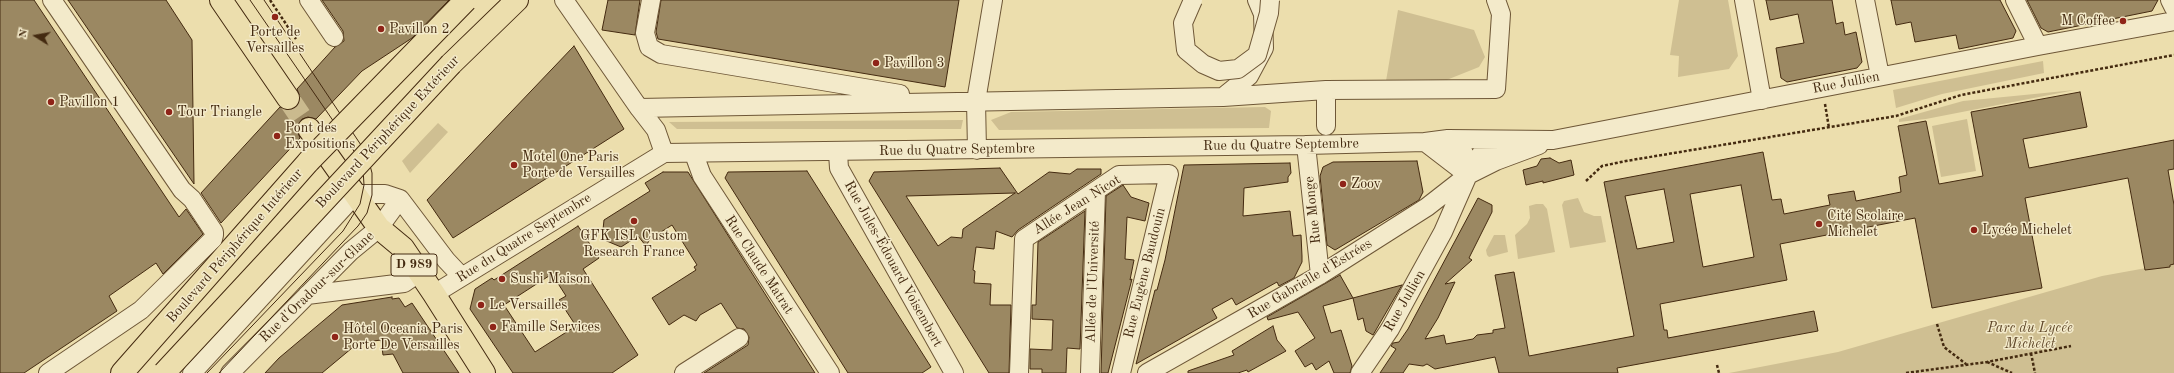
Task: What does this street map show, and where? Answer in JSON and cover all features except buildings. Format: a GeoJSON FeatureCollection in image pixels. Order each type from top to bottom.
{"type":"FeatureCollection","features":[{"type":"Feature","properties":{"kind":"main road"},"geometry":{"type":"LineString","coordinates":[[221,0],[288,98]]}},
{"type":"Feature","properties":{"kind":"main road","name":"Boulevard Périphérique Intérieur"},"geometry":{"type":"LineString","coordinates":[[122,373],[309,161],[466,0]]}},
{"type":"Feature","properties":{"kind":"main road","name":"Boulevard Périphérique Extérieur"},"geometry":{"type":"LineString","coordinates":[[164,373],[451,64],[517,0]]}},
{"type":"Feature","properties":{"kind":"main road"},"geometry":{"type":"LineString","coordinates":[[309,129],[354,196],[378,228]]}},
{"type":"Feature","properties":{"kind":"main road","name":"D 989"},"geometry":{"type":"LineString","coordinates":[[378,228],[403,248],[420,272],[484,373]]}},
{"type":"Feature","properties":{"kind":"street"},"geometry":{"type":"LineString","coordinates":[[48,373],[141,310],[208,244],[214,235],[214,232],[192,199],[182,190],[52,0]]}},
{"type":"Feature","properties":{"kind":"street"},"geometry":{"type":"LineString","coordinates":[[309,0],[334,38]]}},
{"type":"Feature","properties":{"kind":"street"},"geometry":{"type":"LineString","coordinates":[[564,0],[656,130],[664,154]]}},
{"type":"Feature","properties":{"kind":"street"},"geometry":{"type":"LineString","coordinates":[[650,0],[645,33],[649,47],[661,54],[943,101]]}},
{"type":"Feature","properties":{"kind":"street"},"geometry":{"type":"LineString","coordinates":[[976,150],[976,101],[993,0]]}},
{"type":"Feature","properties":{"kind":"street"},"geometry":{"type":"LineString","coordinates":[[1193,0],[1183,22],[1186,50],[1203,64],[1219,71],[1238,69],[1257,55],[1269,13],[1270,0]]}},
{"type":"Feature","properties":{"kind":"street"},"geometry":{"type":"LineString","coordinates":[[1224,97],[1249,76],[1264,48],[1263,14],[1257,0]]}},
{"type":"Feature","properties":{"kind":"street"},"geometry":{"type":"LineString","coordinates":[[639,108],[943,101],[1224,97],[1326,90],[1496,89],[1501,14],[1496,0]]}},
{"type":"Feature","properties":{"kind":"street"},"geometry":{"type":"LineString","coordinates":[[1744,0],[1762,100]]}},
{"type":"Feature","properties":{"kind":"street"},"geometry":{"type":"LineString","coordinates":[[1865,0],[1880,76]]}},
{"type":"Feature","properties":{"kind":"street"},"geometry":{"type":"LineString","coordinates":[[2015,0],[2038,46]]}},
{"type":"Feature","properties":{"kind":"street"},"geometry":{"type":"LineString","coordinates":[[2170,0],[2174,8]]}},
{"type":"Feature","properties":{"kind":"street","name":"Rue Jullien"},"geometry":{"type":"LineString","coordinates":[[1360,373],[1390,329],[1445,227],[1468,176],[1481,154],[1518,141],[1553,140],[1880,76],[2174,21]]}},
{"type":"Feature","properties":{"kind":"street"},"geometry":{"type":"LineString","coordinates":[[1326,90],[1326,126]]}},
{"type":"Feature","properties":{"kind":"street","name":"Rue du Quatre Septembre"},"geometry":{"type":"LineString","coordinates":[[434,294],[664,154],[838,153],[1425,142],[1448,139],[1483,131],[1518,141]]}},
{"type":"Feature","properties":{"kind":"street"},"geometry":{"type":"LineString","coordinates":[[1448,139],[1461,147],[1467,160],[1468,176]]}},
{"type":"Feature","properties":{"kind":"street"},"geometry":{"type":"LineString","coordinates":[[1468,176],[1496,161],[1553,140]]}},
{"type":"Feature","properties":{"kind":"street"},"geometry":{"type":"LineString","coordinates":[[1425,142],[1468,176]]}},
{"type":"Feature","properties":{"kind":"street","name":"Rue Monge"},"geometry":{"type":"LineString","coordinates":[[1306,145],[1320,275]]}},
{"type":"Feature","properties":{"kind":"street","name":"Rue Jules-Édouard Voisembert"},"geometry":{"type":"LineString","coordinates":[[838,153],[839,168],[954,373]]}},
{"type":"Feature","properties":{"kind":"street","name":"Rue Claude Matrat"},"geometry":{"type":"LineString","coordinates":[[694,154],[702,176],[830,373]]}},
{"type":"Feature","properties":{"kind":"street","name":"Allée Jean Nicot"},"geometry":{"type":"LineString","coordinates":[[1019,373],[1024,239],[1119,175],[1169,174]]}},
{"type":"Feature","properties":{"kind":"street","name":"Rue Eugène Baudouin"},"geometry":{"type":"LineString","coordinates":[[1121,373],[1169,174]]}},
{"type":"Feature","properties":{"kind":"street","name":"Rue Gabrielle d'Estrées"},"geometry":{"type":"LineString","coordinates":[[1147,373],[1320,275],[1427,207],[1468,176]]}},
{"type":"Feature","properties":{"kind":"street","name":"Allée de l'Université"},"geometry":{"type":"LineString","coordinates":[[1090,373],[1096,191]]}},
{"type":"Feature","properties":{"kind":"street"},"geometry":{"type":"LineString","coordinates":[[354,196],[377,193],[400,199],[446,260],[462,277]]}},
{"type":"Feature","properties":{"kind":"street","name":"Rue d'Oradour-sur-Glane"},"geometry":{"type":"LineString","coordinates":[[192,373],[354,196]]}},
{"type":"Feature","properties":{"kind":"street","name":"Rue d'Oradour-sur-Glane"},"geometry":{"type":"LineString","coordinates":[[230,373],[356,245],[378,228],[400,199]]}},
{"type":"Feature","properties":{"kind":"street"},"geometry":{"type":"LineString","coordinates":[[1427,207],[1437,210],[1442,214],[1445,227]]}},
{"type":"Feature","properties":{"kind":"street"},"geometry":{"type":"LineString","coordinates":[[306,295],[404,283],[420,272]]}},
{"type":"Feature","properties":{"kind":"street"},"geometry":{"type":"LineString","coordinates":[[684,373],[739,338]]}},
{"type":"Feature","properties":{"kind":"path"},"geometry":{"type":"LineString","coordinates":[[270,0],[296,39]]}},
{"type":"Feature","properties":{"kind":"path"},"geometry":{"type":"LineString","coordinates":[[1586,181],[1602,166],[1896,116],[1961,95],[2174,55]]}},
{"type":"Feature","properties":{"kind":"path"},"geometry":{"type":"LineString","coordinates":[[1828,119],[1829,128]]}},
{"type":"Feature","properties":{"kind":"path"},"geometry":{"type":"LineString","coordinates":[[1937,324],[1944,347],[1967,364]]}},
{"type":"Feature","properties":{"kind":"path"},"geometry":{"type":"LineString","coordinates":[[1906,373],[1987,362],[2070,346]]}},
{"type":"Feature","properties":{"kind":"path"},"geometry":{"type":"LineString","coordinates":[[2031,353],[2035,373]]}},
{"type":"Feature","properties":{"kind":"path"},"geometry":{"type":"LineString","coordinates":[[1987,362],[2012,373]]}},
{"type":"Feature","properties":{"kind":"path"},"geometry":{"type":"LineString","coordinates":[[1717,366],[1719,373]]}},
{"type":"Feature","properties":{"kind":"green space"},"geometry":{"type":"Polygon","coordinates":[[[1679,0],[1728,0],[1738,56],[1729,69],[1678,77],[1679,56],[1670,55],[1679,0]]]}},
{"type":"Feature","properties":{"kind":"green space"},"geometry":{"type":"Polygon","coordinates":[[[1398,10],[1474,30],[1485,57],[1479,67],[1444,81],[1386,81],[1398,10]]]}},
{"type":"Feature","properties":{"kind":"green space"},"geometry":{"type":"Polygon","coordinates":[[[2043,61],[2044,73],[1942,94],[1896,108],[1893,90],[2043,61]]]}},
{"type":"Feature","properties":{"kind":"green space"},"geometry":{"type":"Polygon","coordinates":[[[2075,90],[1926,119],[1899,122],[1899,119],[1963,101],[2075,90]]]}},
{"type":"Feature","properties":{"kind":"green space"},"geometry":{"type":"Polygon","coordinates":[[[1265,107],[1271,111],[1269,128],[999,130],[991,120],[1011,112],[1265,107]]]}},
{"type":"Feature","properties":{"kind":"green space"},"geometry":{"type":"Polygon","coordinates":[[[1967,119],[1976,171],[1941,177],[1932,126],[1967,119]]]}},
{"type":"Feature","properties":{"kind":"green space"},"geometry":{"type":"Polygon","coordinates":[[[963,120],[961,129],[677,129],[669,122],[963,120]]]}},
{"type":"Feature","properties":{"kind":"green space"},"geometry":{"type":"Polygon","coordinates":[[[438,123],[448,132],[410,173],[402,161],[438,123]]]}},
{"type":"Feature","properties":{"kind":"green space"},"geometry":{"type":"Polygon","coordinates":[[[1578,198],[1584,212],[1594,216],[1601,216],[1606,242],[1570,248],[1562,205],[1564,201],[1578,198]]]}},
{"type":"Feature","properties":{"kind":"green space"},"geometry":{"type":"Polygon","coordinates":[[[1543,204],[1547,209],[1555,252],[1518,259],[1515,235],[1527,224],[1530,218],[1529,206],[1543,204]]]}},
{"type":"Feature","properties":{"kind":"green space"},"geometry":{"type":"Polygon","coordinates":[[[1494,235],[1505,235],[1508,252],[1489,257],[1486,250],[1494,235]]]}},
{"type":"Feature","properties":{"kind":"green space","name":"Parc du Lycée Michelet"},"geometry":{"type":"Polygon","coordinates":[[[2174,263],[2174,373],[1729,373],[1838,352],[2102,276],[2174,263]]]}},
{"type":"Feature","properties":{"kind":"tunnel"},"geometry":{"type":"LineString","coordinates":[[288,98],[309,129]]}},
{"type":"Feature","properties":{"kind":"tram line"},"geometry":{"type":"LineString","coordinates":[[207,373],[343,231],[360,204],[364,185],[363,169],[356,154],[250,0]]}},
{"type":"Feature","properties":{"kind":"tram line"},"geometry":{"type":"LineString","coordinates":[[219,373],[358,226],[367,213],[372,195],[372,173],[367,154],[264,0]]}},
{"type":"Feature","properties":{"kind":"place","name":"Porte de Versailles"},"geometry":{"type":"Point","coordinates":[275,17]}},
{"type":"Feature","properties":{"kind":"place","name":"M Coffee"},"geometry":{"type":"Point","coordinates":[2123,21]}},
{"type":"Feature","properties":{"kind":"place","name":"Pavillon 2"},"geometry":{"type":"Point","coordinates":[381,29]}},
{"type":"Feature","properties":{"kind":"place","name":"Pavillon 3"},"geometry":{"type":"Point","coordinates":[876,63]}},
{"type":"Feature","properties":{"kind":"place","name":"Pavillon 1"},"geometry":{"type":"Point","coordinates":[51,102]}},
{"type":"Feature","properties":{"kind":"place","name":"Tour Triangle"},"geometry":{"type":"Point","coordinates":[169,112]}},
{"type":"Feature","properties":{"kind":"place","name":"Pont des Expositions"},"geometry":{"type":"Point","coordinates":[277,136]}},
{"type":"Feature","properties":{"kind":"place","name":"Motel One Paris Porte de Versailles"},"geometry":{"type":"Point","coordinates":[514,165]}},
{"type":"Feature","properties":{"kind":"place","name":"Zoov"},"geometry":{"type":"Point","coordinates":[1343,184]}},
{"type":"Feature","properties":{"kind":"place","name":"GFK ISL Custom Research France"},"geometry":{"type":"Point","coordinates":[634,221]}},
{"type":"Feature","properties":{"kind":"place","name":"Cité Scolaire Michelet"},"geometry":{"type":"Point","coordinates":[1819,224]}},
{"type":"Feature","properties":{"kind":"place","name":"Lycée Michelet"},"geometry":{"type":"Point","coordinates":[1974,230]}},
{"type":"Feature","properties":{"kind":"place","name":"Sushi Maison"},"geometry":{"type":"Point","coordinates":[502,279]}},
{"type":"Feature","properties":{"kind":"place","name":"Le Versailles"},"geometry":{"type":"Point","coordinates":[481,305]}},
{"type":"Feature","properties":{"kind":"place","name":"Famille Services"},"geometry":{"type":"Point","coordinates":[493,327]}},
{"type":"Feature","properties":{"kind":"place","name":"Hôtel Oceania Paris Porte De Versailles"},"geometry":{"type":"Point","coordinates":[335,337]}}]}
